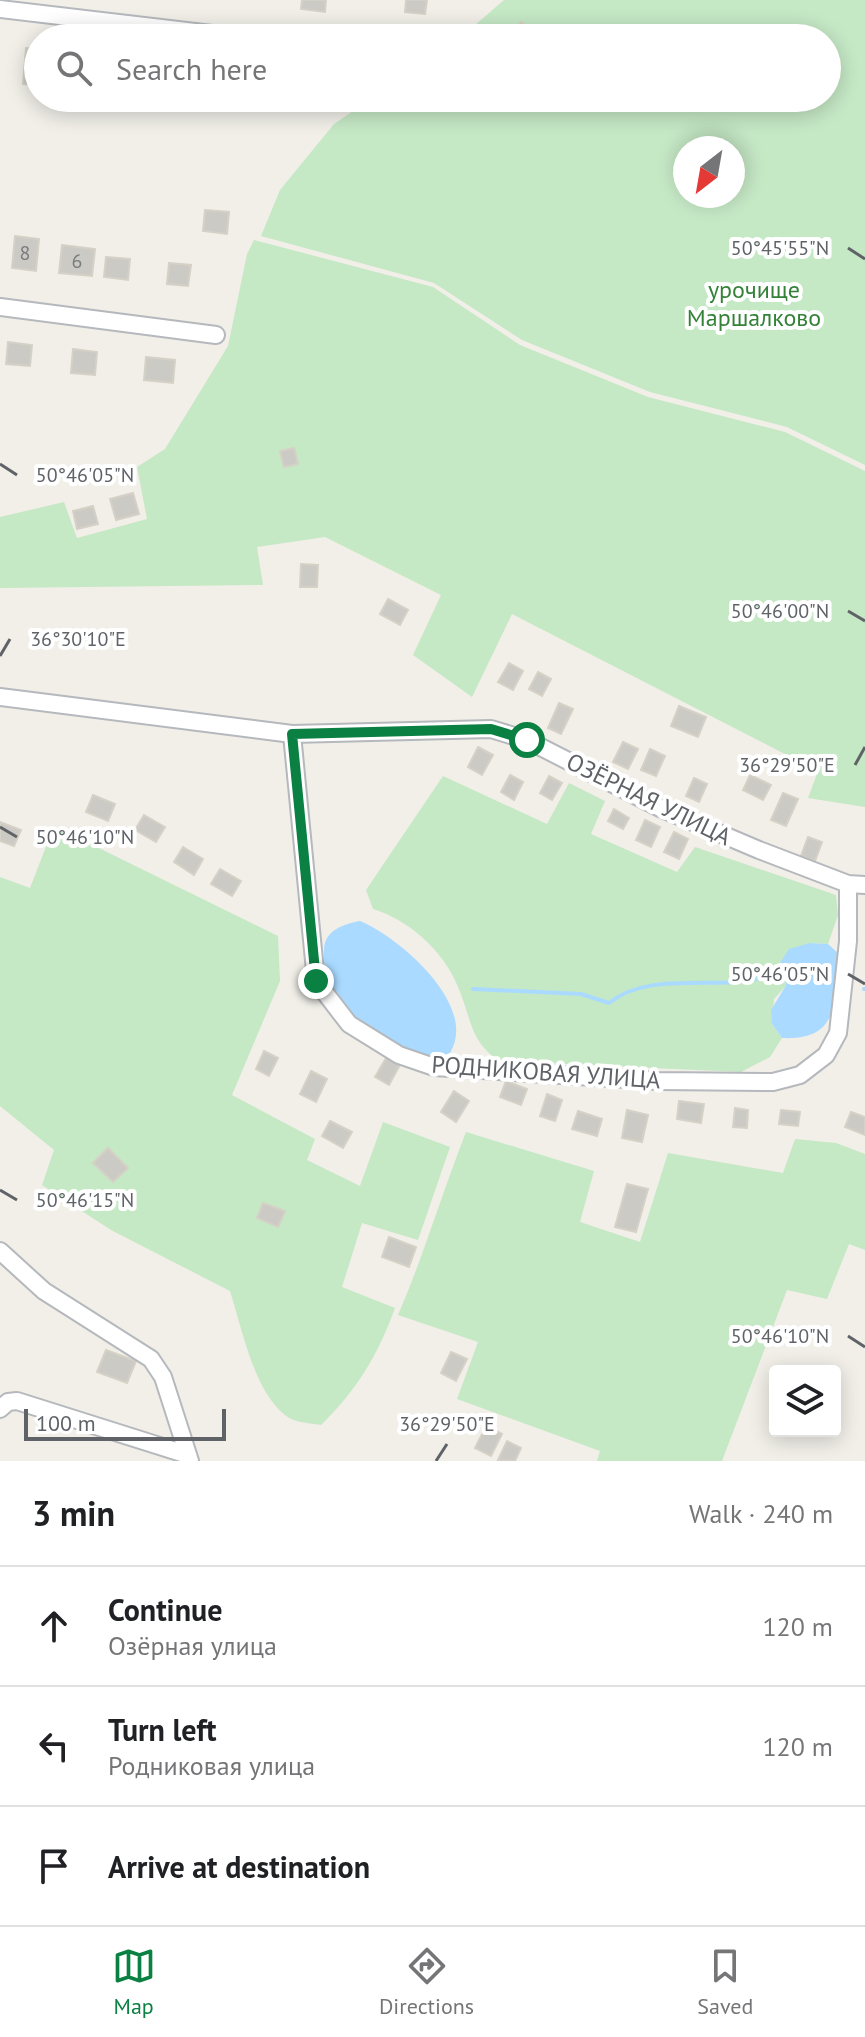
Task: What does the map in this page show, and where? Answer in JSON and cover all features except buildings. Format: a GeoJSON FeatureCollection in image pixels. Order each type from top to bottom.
{"type":"FeatureCollection","features":[{"type":"Feature","properties":{"kind":"street"},"geometry":{"type":"LineString","coordinates":[[0,9],[127,24]]}},
{"type":"Feature","properties":{"kind":"street"},"geometry":{"type":"LineString","coordinates":[[0,307],[216,335]]}},
{"type":"Feature","properties":{"kind":"street","name":"ОЗЁРНАЯ УЛИЦА"},"geometry":{"type":"LineString","coordinates":[[0,697],[292,734],[491,729],[527,740],[674,814],[848,884],[865,885]]}},
{"type":"Feature","properties":{"kind":"street","name":"РОДНИКОВАЯ УЛИЦА"},"geometry":{"type":"LineString","coordinates":[[292,734],[316,981],[349,1024],[399,1055],[434,1067],[658,1081],[773,1082],[800,1075],[826,1055],[838,1033],[848,941],[848,884]]}},
{"type":"Feature","properties":{"kind":"street"},"geometry":{"type":"LineString","coordinates":[[0,1251],[44,1291],[151,1359],[163,1377],[189,1458]]}},
{"type":"Feature","properties":{"kind":"street"},"geometry":{"type":"LineString","coordinates":[[0,1409],[8,1402],[17,1401],[189,1458]]}},
{"type":"Feature","properties":{"kind":"green space","name":"урочище Маршалково"},"geometry":{"type":"Polygon","coordinates":[[[504,0],[865,0],[865,465],[787,427],[650,392],[522,340],[434,283],[261,236],[280,190],[334,124],[352,112],[841,112],[841,24],[476,24],[504,0]]]}},
{"type":"Feature","properties":{"kind":"green space"},"geometry":{"type":"Polygon","coordinates":[[[254,240],[433,287],[520,345],[648,397],[785,432],[865,471],[865,807],[808,798],[818,771],[512,614],[472,697],[413,655],[441,595],[325,537],[257,547],[263,585],[0,588],[0,517],[64,502],[77,538],[147,519],[137,467],[165,449],[228,346],[247,254],[254,240]]]}},
{"type":"Feature","properties":{"kind":"green space"},"geometry":{"type":"Polygon","coordinates":[[[443,776],[547,824],[569,783],[605,801],[591,834],[677,872],[695,847],[836,895],[838,915],[828,944],[810,943],[775,971],[788,973],[785,987],[774,999],[772,1024],[782,1038],[770,1057],[741,1072],[499,1061],[489,1053],[472,1028],[458,987],[444,961],[412,929],[373,909],[366,890],[443,776]]]}},
{"type":"Feature","properties":{"kind":"green space"},"geometry":{"type":"Polygon","coordinates":[[[54,826],[278,936],[280,981],[232,1095],[315,1139],[307,1160],[360,1186],[383,1122],[450,1147],[418,1240],[362,1223],[342,1287],[395,1308],[365,1371],[321,1425],[293,1420],[274,1404],[250,1357],[230,1291],[111,1230],[42,1185],[54,1150],[0,1106],[0,877],[30,888],[54,826]]]}},
{"type":"Feature","properties":{"kind":"green space"},"geometry":{"type":"Polygon","coordinates":[[[466,1132],[594,1171],[580,1222],[640,1242],[668,1153],[783,1173],[795,1139],[836,1143],[865,1154],[865,1250],[849,1244],[827,1299],[787,1290],[722,1461],[597,1461],[600,1451],[457,1399],[478,1342],[398,1315],[466,1132]]]}},
{"type":"Feature","properties":{"kind":"water"},"geometry":{"type":"Polygon","coordinates":[[[360,921],[413,957],[445,994],[454,1014],[456,1034],[450,1053],[436,1058],[396,1044],[359,1021],[344,1007],[326,971],[325,942],[336,929],[360,921]]]}},
{"type":"Feature","properties":{"kind":"water"},"geometry":{"type":"Polygon","coordinates":[[[810,943],[828,944],[839,954],[835,1001],[825,1025],[815,1032],[801,1037],[782,1038],[772,1024],[771,1010],[785,987],[788,974],[775,971],[789,949],[810,943]]]}},
{"type":"Feature","properties":{"kind":"waterway"},"geometry":{"type":"LineString","coordinates":[[473,989],[581,994],[609,1003],[627,992],[648,986],[739,982],[775,971]]}},
{"type":"Feature","properties":{"kind":"route"},"geometry":{"type":"LineString","coordinates":[[316,981],[292,734],[491,729],[527,740]]}}]}
